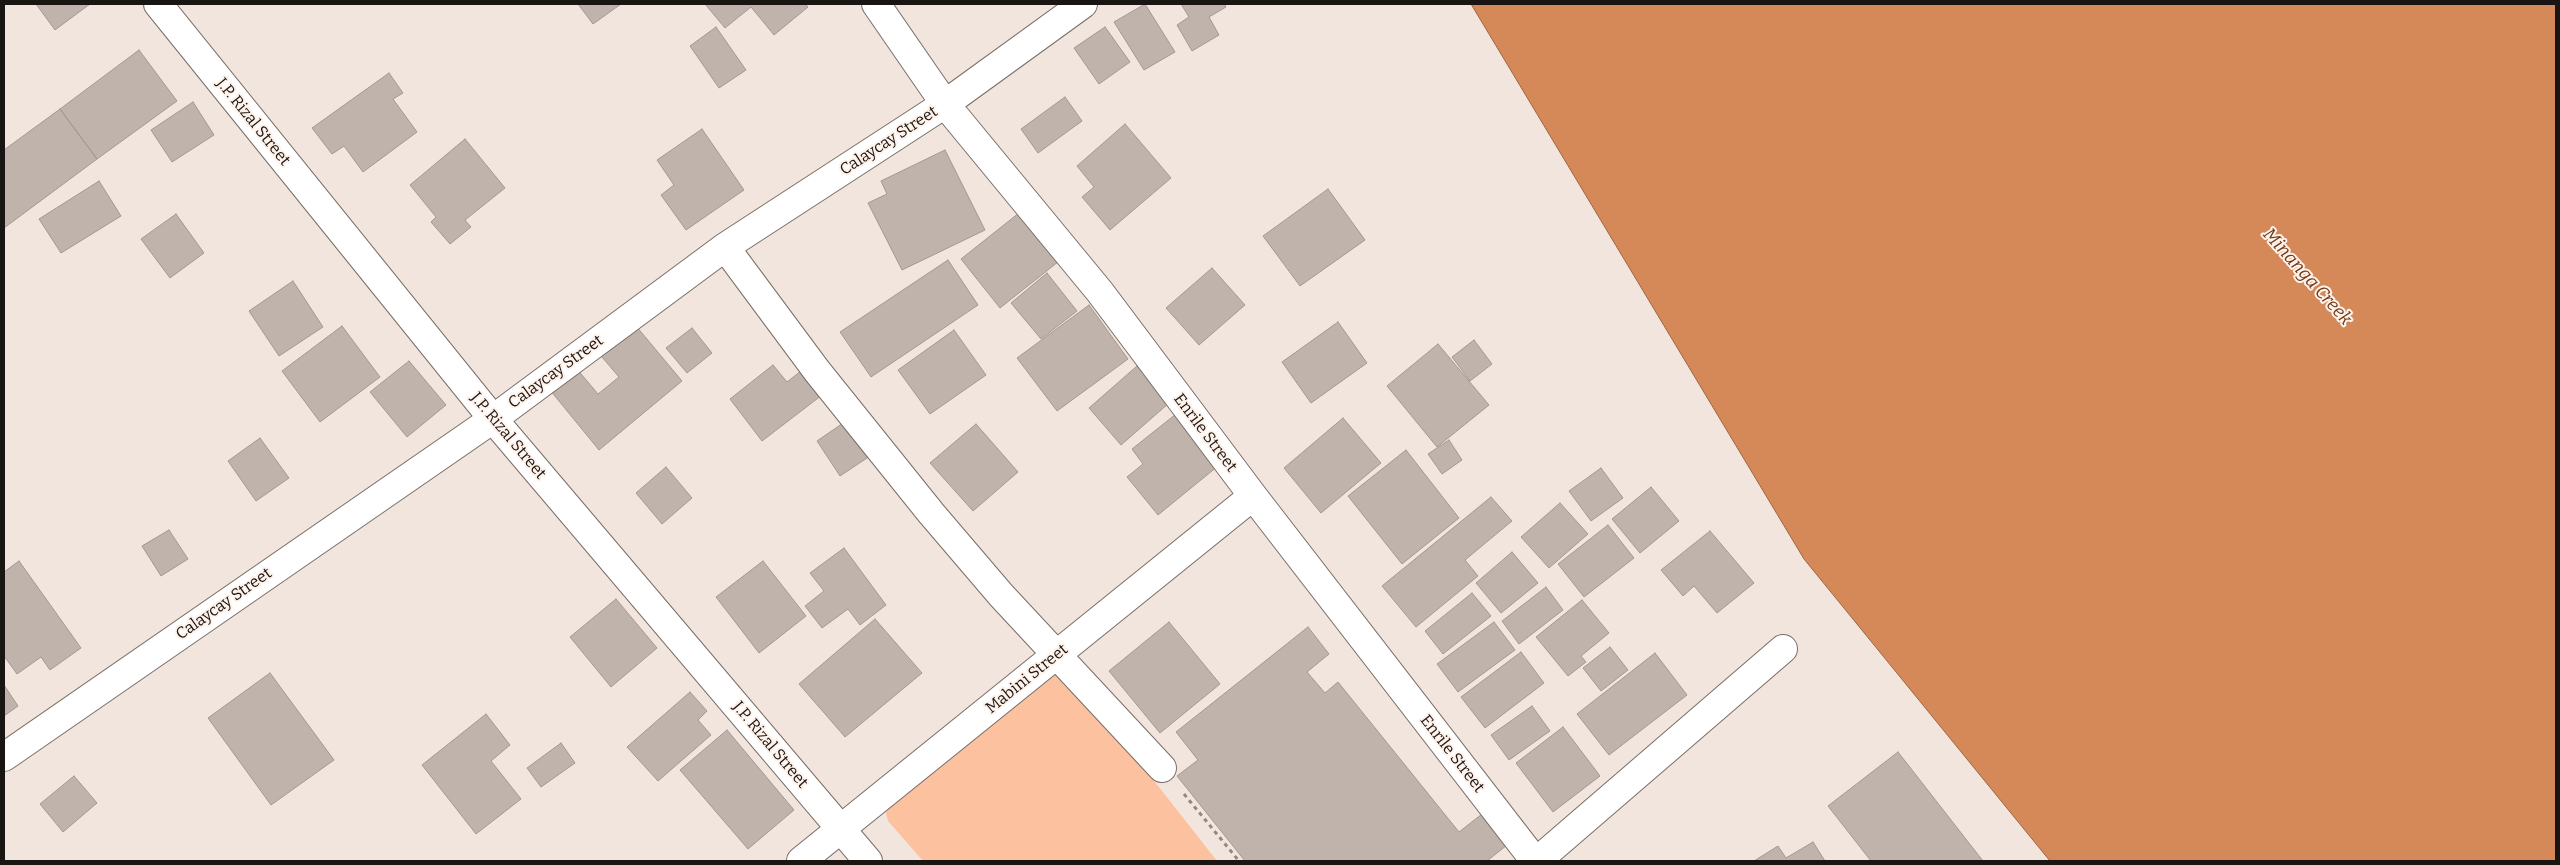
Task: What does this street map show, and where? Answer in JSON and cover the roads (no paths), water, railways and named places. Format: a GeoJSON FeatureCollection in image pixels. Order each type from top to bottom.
{"type":"FeatureCollection","features":[{"type":"Feature","properties":{"kind":"street","name":"J.P. Rizal Street"},"geometry":{"type":"LineString","coordinates":[[158,4],[493,419],[868,861]]}},
{"type":"Feature","properties":{"kind":"street","name":"Enrile Street"},"geometry":{"type":"LineString","coordinates":[[876,4],[945,104],[1100,292],[1253,496],[1536,861]]}},
{"type":"Feature","properties":{"kind":"street","name":"Calaycay Street"},"geometry":{"type":"LineString","coordinates":[[4,756],[493,419],[725,247],[945,104],[1083,4]]}},
{"type":"Feature","properties":{"kind":"street"},"geometry":{"type":"LineString","coordinates":[[725,247],[817,370],[931,513],[1001,595],[1162,768]]}},
{"type":"Feature","properties":{"kind":"street","name":"Mabini Street"},"geometry":{"type":"LineString","coordinates":[[801,861],[1253,496]]}},
{"type":"Feature","properties":{"kind":"street"},"geometry":{"type":"LineString","coordinates":[[1536,861],[1783,648]]}},
{"type":"Feature","properties":{"kind":"water","name":"Minanga Creek"},"geometry":{"type":"Polygon","coordinates":[[[1471,4],[2556,4],[2556,861],[2050,861],[1804,559],[1471,4]]]}}]}
